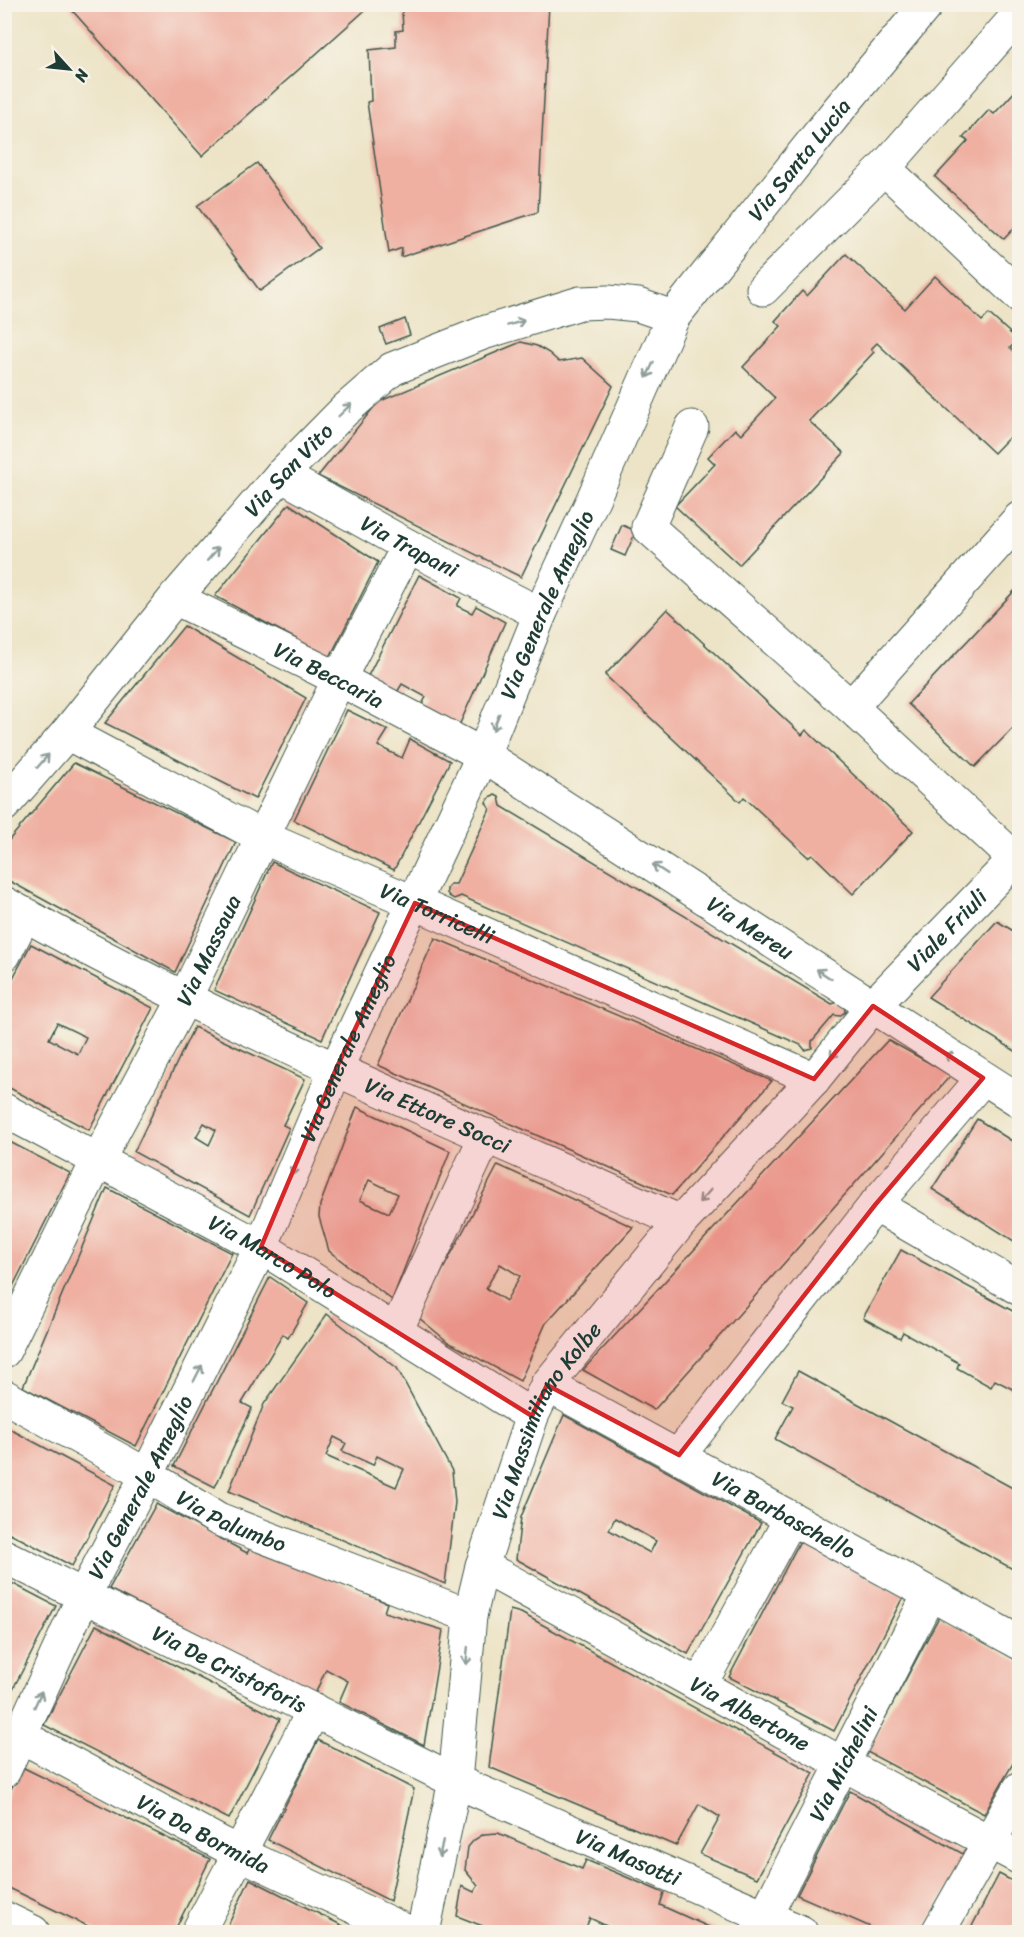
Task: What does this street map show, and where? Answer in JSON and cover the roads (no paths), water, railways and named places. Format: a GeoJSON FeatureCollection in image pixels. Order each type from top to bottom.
{"type":"FeatureCollection","features":[{"type":"Feature","properties":{"kind":"street","name":"Via Santa Lucia"},"geometry":{"type":"LineString","coordinates":[[673,316],[839,109],[927,4]]}},
{"type":"Feature","properties":{"kind":"street"},"geometry":{"type":"LineString","coordinates":[[763,289],[884,168],[1020,13]]}},
{"type":"Feature","properties":{"kind":"street"},"geometry":{"type":"LineString","coordinates":[[884,168],[1020,296]]}},
{"type":"Feature","properties":{"kind":"street","name":"Via San Vito"},"geometry":{"type":"LineString","coordinates":[[4,805],[67,733],[175,598],[281,475],[345,410],[392,369],[483,333],[580,303],[608,302],[638,305],[673,316]]}},
{"type":"Feature","properties":{"kind":"street","name":"Via Generale Ameglio"},"geometry":{"type":"LineString","coordinates":[[4,1771],[13,1731],[147,1475],[261,1246],[336,1069],[483,755],[540,614],[673,316]]}},
{"type":"Feature","properties":{"kind":"street"},"geometry":{"type":"LineString","coordinates":[[692,427],[648,527],[1017,856]]}},
{"type":"Feature","properties":{"kind":"street","name":"Via Trapani"},"geometry":{"type":"LineString","coordinates":[[281,475],[408,546],[540,614]]}},
{"type":"Feature","properties":{"kind":"street"},"geometry":{"type":"LineString","coordinates":[[851,707],[1020,518]]}},
{"type":"Feature","properties":{"kind":"street","name":"Via Massaua"},"geometry":{"type":"LineString","coordinates":[[4,1351],[98,1160],[185,998],[339,679],[408,546]]}},
{"type":"Feature","properties":{"kind":"street","name":"Via Beccaria"},"geometry":{"type":"LineString","coordinates":[[175,598],[339,679],[483,755]]}},
{"type":"Feature","properties":{"kind":"street","name":"Via Torricelli"},"geometry":{"type":"LineString","coordinates":[[67,733],[262,837],[813,1079]]}},
{"type":"Feature","properties":{"kind":"street","name":"Via Mereu"},"geometry":{"type":"LineString","coordinates":[[483,755],[1020,1101]]}},
{"type":"Feature","properties":{"kind":"street","name":"Viale Friuli"},"geometry":{"type":"LineString","coordinates":[[873,1006],[1017,856]]}},
{"type":"Feature","properties":{"kind":"street"},"geometry":{"type":"LineString","coordinates":[[4,955],[14,909]]}},
{"type":"Feature","properties":{"kind":"street","name":"Via Ettore Socci"},"geometry":{"type":"LineString","coordinates":[[14,909],[185,998],[336,1069],[681,1222]]}},
{"type":"Feature","properties":{"kind":"street","name":"Via Massimiliano Kolbe"},"geometry":{"type":"LineString","coordinates":[[423,1932],[455,1781],[470,1616],[482,1566],[532,1416],[547,1385],[681,1222],[813,1079],[873,1006]]}},
{"type":"Feature","properties":{"kind":"street"},"geometry":{"type":"LineString","coordinates":[[679,1455],[875,1205],[983,1078]]}},
{"type":"Feature","properties":{"kind":"street","name":"Via Marco Polo"},"geometry":{"type":"LineString","coordinates":[[4,1110],[261,1246],[532,1416]]}},
{"type":"Feature","properties":{"kind":"street"},"geometry":{"type":"LineString","coordinates":[[396,1331],[486,1135]]}},
{"type":"Feature","properties":{"kind":"street"},"geometry":{"type":"LineString","coordinates":[[875,1205],[1020,1289]]}},
{"type":"Feature","properties":{"kind":"street","name":"Via Barbaschello"},"geometry":{"type":"LineString","coordinates":[[547,1385],[1020,1643]]}},
{"type":"Feature","properties":{"kind":"street","name":"Via Palumbo"},"geometry":{"type":"LineString","coordinates":[[4,1396],[147,1475],[218,1519],[470,1616]]}},
{"type":"Feature","properties":{"kind":"street"},"geometry":{"type":"LineString","coordinates":[[700,1685],[791,1518]]}},
{"type":"Feature","properties":{"kind":"street","name":"Via De Cristoforis"},"geometry":{"type":"LineString","coordinates":[[4,1556],[455,1781]]}},
{"type":"Feature","properties":{"kind":"street","name":"Via Albertone"},"geometry":{"type":"LineString","coordinates":[[482,1566],[843,1764],[1020,1858]]}},
{"type":"Feature","properties":{"kind":"street","name":"Via Michelini"},"geometry":{"type":"LineString","coordinates":[[760,1925],[929,1595]]}},
{"type":"Feature","properties":{"kind":"street"},"geometry":{"type":"LineString","coordinates":[[198,1932],[314,1710]]}},
{"type":"Feature","properties":{"kind":"street","name":"Via Da Bormida"},"geometry":{"type":"LineString","coordinates":[[13,1731],[239,1853],[408,1932]]}},
{"type":"Feature","properties":{"kind":"street","name":"Via Masotti"},"geometry":{"type":"LineString","coordinates":[[455,1781],[760,1925],[801,1932]]}},
{"type":"Feature","properties":{"kind":"street"},"geometry":{"type":"LineString","coordinates":[[938,1932],[1020,1788]]}},
{"type":"Feature","properties":{"kind":"street"},"geometry":{"type":"LineString","coordinates":[[4,1918],[33,1932]]}}]}
